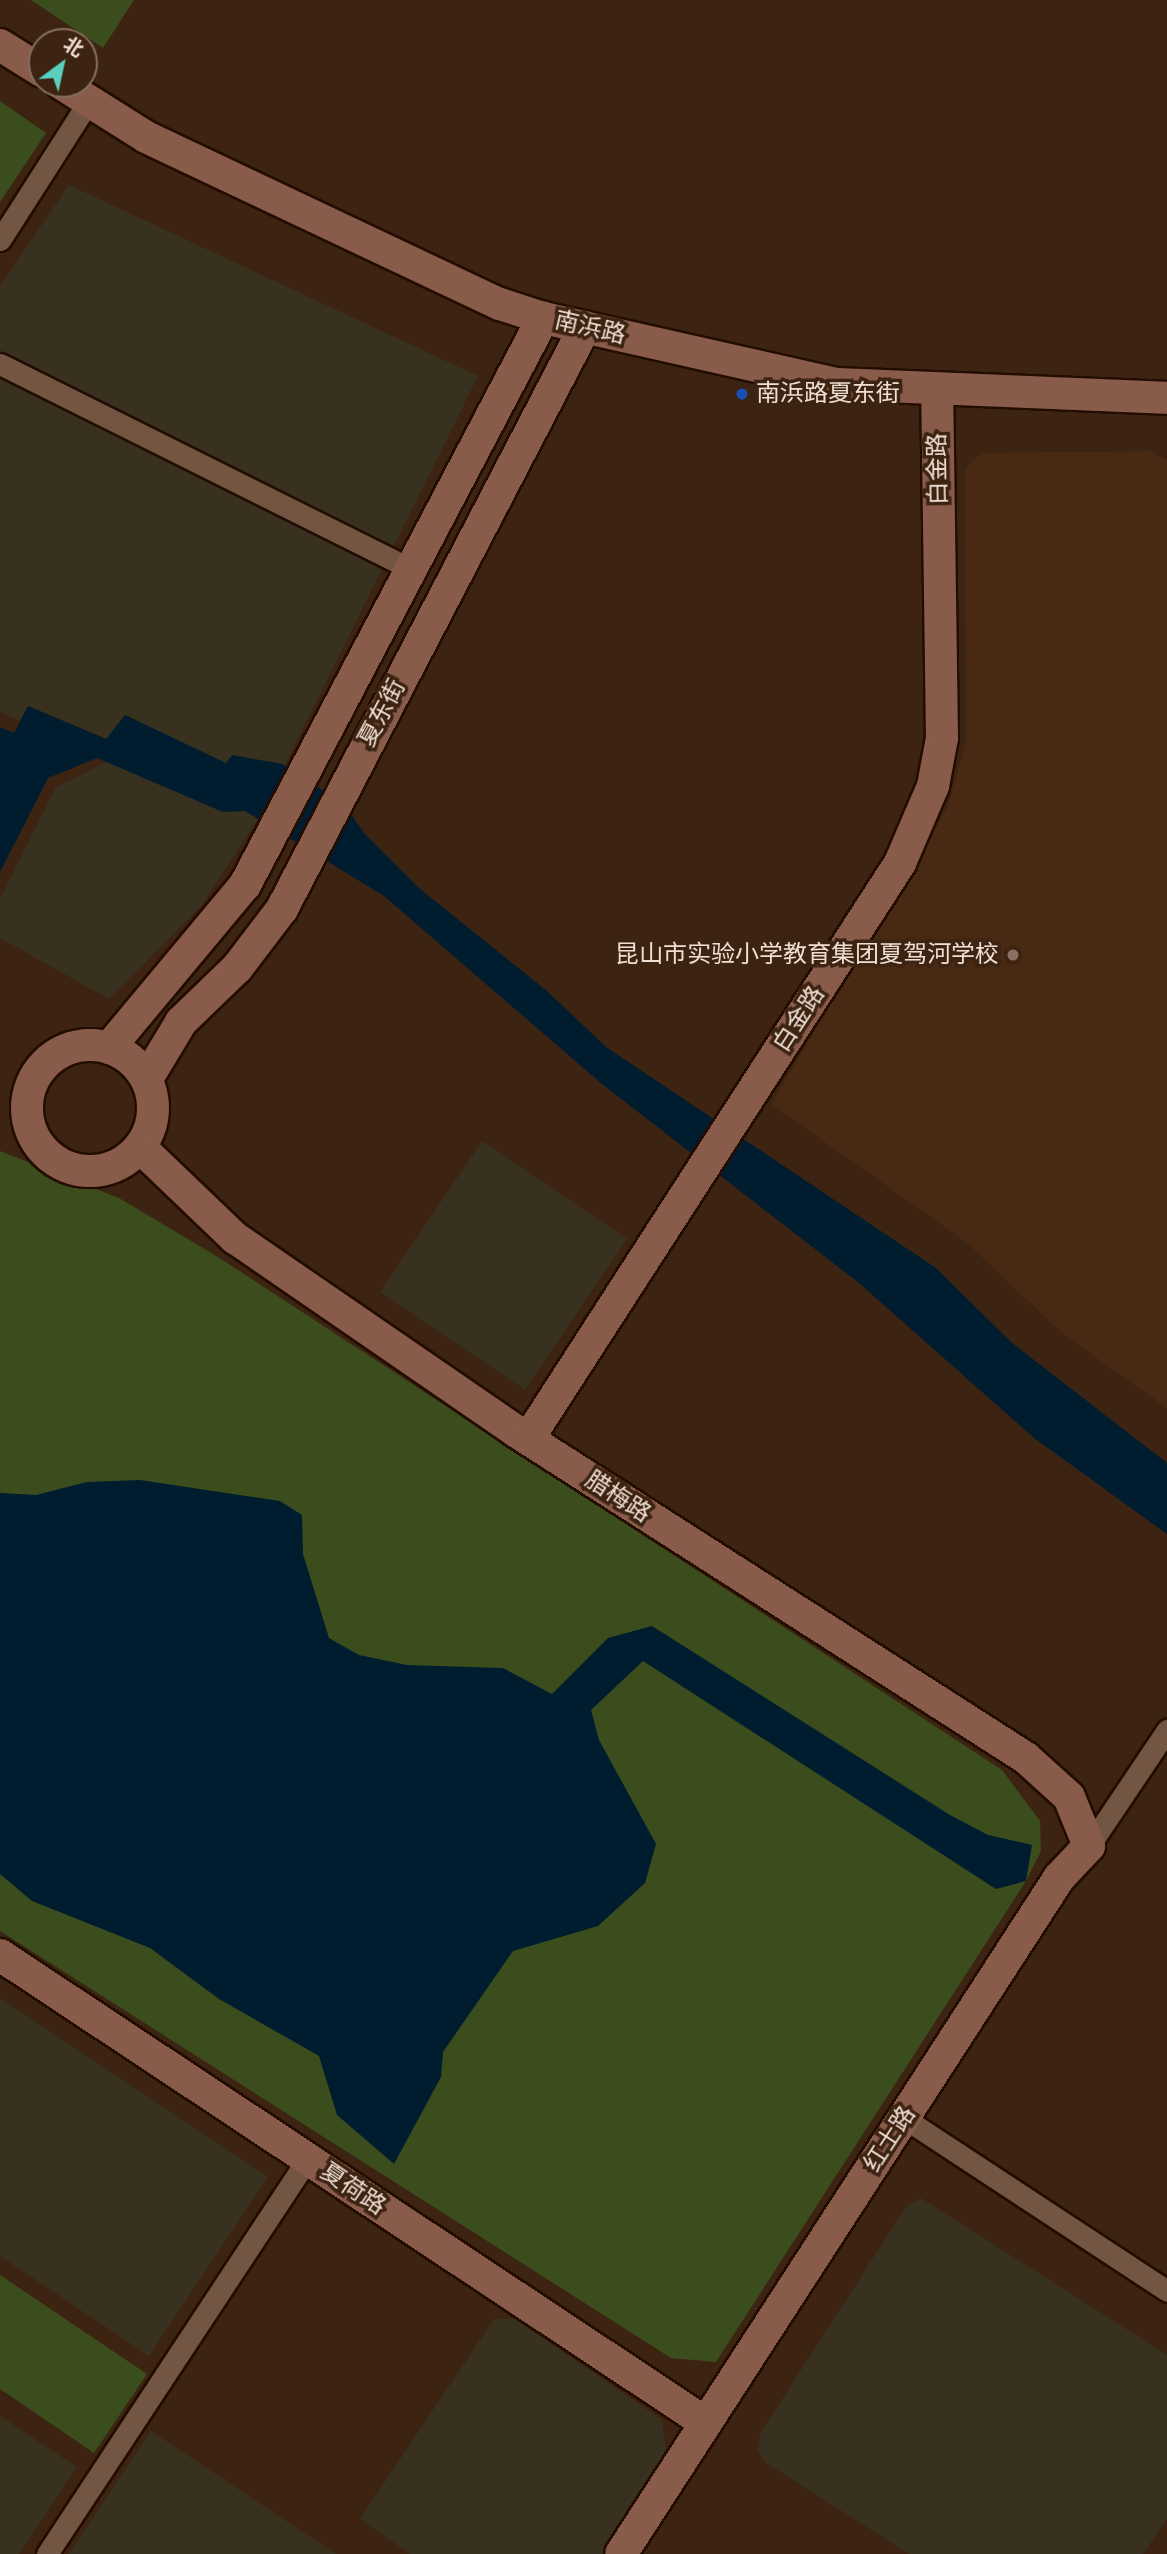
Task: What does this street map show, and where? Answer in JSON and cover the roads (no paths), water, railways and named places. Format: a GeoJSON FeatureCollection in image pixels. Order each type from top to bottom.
{"type":"FeatureCollection","features":[{"type":"Feature","properties":{"kind":"street"},"geometry":{"type":"LineString","coordinates":[[0,45],[28,62]]}},
{"type":"Feature","properties":{"kind":"street","name":"南浜路"},"geometry":{"type":"LineString","coordinates":[[84,98],[158,142],[500,304],[543,318],[836,383],[1167,398]]}},
{"type":"Feature","properties":{"kind":"street"},"geometry":{"type":"LineString","coordinates":[[0,240],[89,101]]}},
{"type":"Feature","properties":{"kind":"street","name":"夏东街"},"geometry":{"type":"LineString","coordinates":[[109,1048],[222,918],[270,838],[543,318]]}},
{"type":"Feature","properties":{"kind":"street","name":"夏东街"},"geometry":{"type":"LineString","coordinates":[[148,1077],[181,1022],[258,942],[307,860],[584,327]]}},
{"type":"Feature","properties":{"kind":"street"},"geometry":{"type":"LineString","coordinates":[[0,364],[410,568]]}},
{"type":"Feature","properties":{"kind":"street","name":"白金路"},"geometry":{"type":"LineString","coordinates":[[528,1439],[900,863],[933,786],[942,738],[937,389]]}},
{"type":"Feature","properties":{"kind":"street"},"geometry":{"type":"LineString","coordinates":[[83,1045],[109,1048],[131,1059],[148,1077],[151,1125],[140,1147],[122,1163],[99,1171],[74,1169],[44,1150],[14,1116],[49,1060],[83,1045]]}},
{"type":"Feature","properties":{"kind":"street","name":"腊梅路"},"geometry":{"type":"LineString","coordinates":[[140,1147],[235,1238],[528,1439],[1026,1758],[1069,1797],[1089,1846]]}},
{"type":"Feature","properties":{"kind":"street","name":"红士路"},"geometry":{"type":"LineString","coordinates":[[621,2554],[1059,1878],[1089,1846],[1167,1730]]}},
{"type":"Feature","properties":{"kind":"street","name":"夏荷路"},"geometry":{"type":"LineString","coordinates":[[0,1955],[706,2423]]}},
{"type":"Feature","properties":{"kind":"street"},"geometry":{"type":"LineString","coordinates":[[904,2118],[1167,2291]]}},
{"type":"Feature","properties":{"kind":"street"},"geometry":{"type":"LineString","coordinates":[[47,2554],[307,2159]]}},
{"type":"Feature","properties":{"kind":"water"},"geometry":{"type":"Polygon","coordinates":[[[28,706],[106,739],[125,715],[226,763],[232,755],[283,764],[345,805],[364,833],[420,889],[547,991],[606,1047],[936,1268],[1011,1342],[1167,1463],[1167,1534],[1034,1438],[859,1283],[602,1084],[384,896],[245,811],[223,812],[97,758],[48,778],[0,872],[0,727],[14,733],[28,706]]]}},
{"type":"Feature","properties":{"kind":"water"},"geometry":{"type":"Polygon","coordinates":[[[140,1480],[280,1501],[302,1515],[303,1554],[329,1638],[359,1655],[407,1665],[503,1668],[552,1694],[608,1638],[652,1626],[950,1815],[988,1835],[1032,1845],[1026,1881],[996,1889],[643,1661],[591,1710],[599,1740],[656,1844],[645,1883],[598,1926],[513,1951],[443,2052],[441,2077],[394,2164],[337,2115],[319,2056],[219,1999],[150,1948],[32,1901],[0,1874],[0,1493],[36,1495],[87,1482],[140,1480]]]}},
{"type":"Feature","properties":{"kind":"place","name":"南浜路夏东街"},"geometry":{"type":"Point","coordinates":[742,394]}},
{"type":"Feature","properties":{"kind":"place","name":"昆山市实验小学教育集团夏驾河学校"},"geometry":{"type":"Point","coordinates":[1013,955]}}]}
